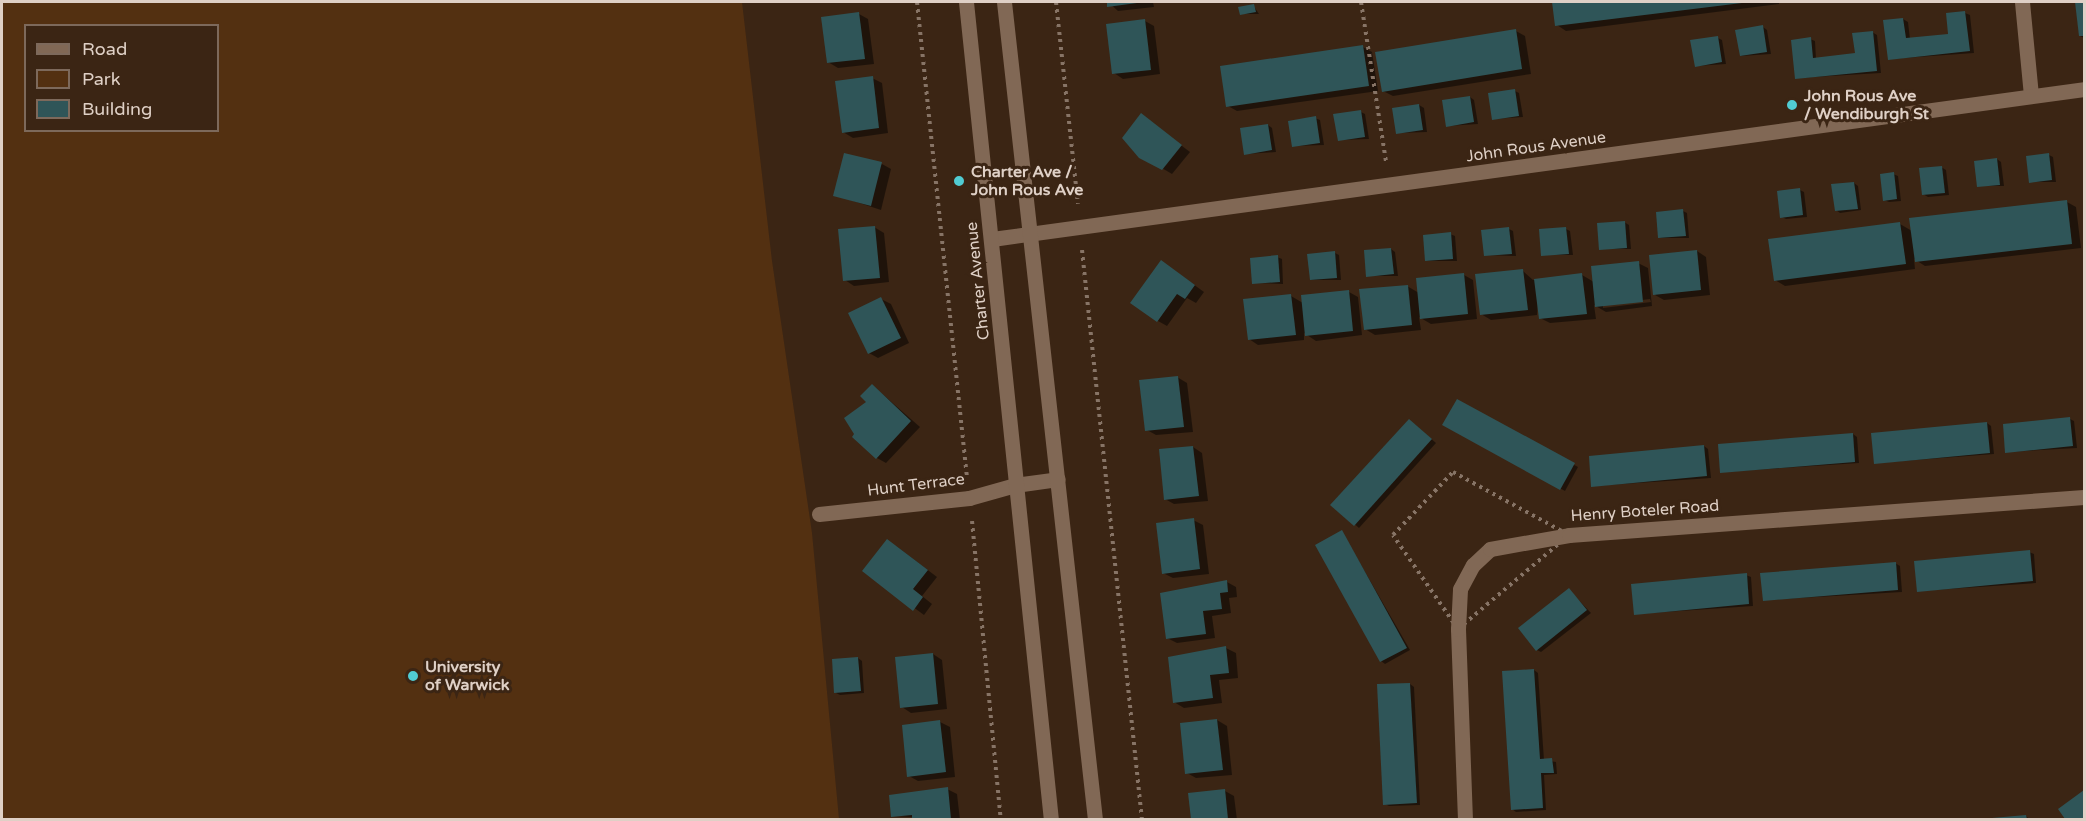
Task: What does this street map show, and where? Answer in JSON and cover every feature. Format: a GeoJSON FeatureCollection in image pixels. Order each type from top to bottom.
{"type":"FeatureCollection","features":[{"type":"Feature","properties":{"kind":"street","name":"Charter Avenue"},"geometry":{"type":"LineString","coordinates":[[966,2],[1051,819]]}},
{"type":"Feature","properties":{"kind":"street"},"geometry":{"type":"LineString","coordinates":[[1004,2],[1095,819]]}},
{"type":"Feature","properties":{"kind":"street"},"geometry":{"type":"LineString","coordinates":[[2022,2],[2031,95]]}},
{"type":"Feature","properties":{"kind":"street","name":"John Rous Avenue"},"geometry":{"type":"LineString","coordinates":[[992,239],[2085,89]]}},
{"type":"Feature","properties":{"kind":"street"},"geometry":{"type":"LineString","coordinates":[[1015,485],[1058,479]]}},
{"type":"Feature","properties":{"kind":"street","name":"Hunt Terrace"},"geometry":{"type":"LineString","coordinates":[[819,514],[969,498],[1015,485]]}},
{"type":"Feature","properties":{"kind":"street","name":"Henry Boteler Road"},"geometry":{"type":"LineString","coordinates":[[1465,819],[1458,629],[1460,589],[1473,565],[1490,549],[1569,535],[2085,497]]}},
{"type":"Feature","properties":{"kind":"path"},"geometry":{"type":"LineString","coordinates":[[917,2],[1001,819]]}},
{"type":"Feature","properties":{"kind":"path"},"geometry":{"type":"LineString","coordinates":[[1056,2],[1142,819]]}},
{"type":"Feature","properties":{"kind":"path"},"geometry":{"type":"LineString","coordinates":[[1361,2],[1390,186]]}},
{"type":"Feature","properties":{"kind":"green space","name":"University of Warwick"},"geometry":{"type":"Polygon","coordinates":[[[2,2],[742,2],[772,261],[812,533],[839,819],[2,819],[2,2]]]}},
{"type":"Feature","properties":{"kind":"building"},"geometry":{"type":"Polygon","coordinates":[[[1107,2],[1137,2],[1137,3],[1107,7],[1107,2]]]}},
{"type":"Feature","properties":{"kind":"building"},"geometry":{"type":"Polygon","coordinates":[[[1552,2],[1742,2],[1742,3],[1555,26],[1552,2]]]}},
{"type":"Feature","properties":{"kind":"building"},"geometry":{"type":"Polygon","coordinates":[[[2075,2],[2084,2],[2084,36],[2079,36],[2075,2]]]}},
{"type":"Feature","properties":{"kind":"building"},"geometry":{"type":"Polygon","coordinates":[[[1254,4],[1256,12],[1240,15],[1238,7],[1254,4]]]}},
{"type":"Feature","properties":{"kind":"building"},"geometry":{"type":"Polygon","coordinates":[[[1965,11],[1970,51],[1888,60],[1883,20],[1903,18],[1906,38],[1948,34],[1946,13],[1965,11]]]}},
{"type":"Feature","properties":{"kind":"building"},"geometry":{"type":"Polygon","coordinates":[[[859,12],[865,59],[827,63],[821,17],[859,12]]]}},
{"type":"Feature","properties":{"kind":"building"},"geometry":{"type":"Polygon","coordinates":[[[1145,19],[1151,70],[1112,74],[1106,24],[1145,19]]]}},
{"type":"Feature","properties":{"kind":"building"},"geometry":{"type":"Polygon","coordinates":[[[1763,25],[1767,52],[1740,56],[1735,30],[1763,25]]]}},
{"type":"Feature","properties":{"kind":"building"},"geometry":{"type":"Polygon","coordinates":[[[1516,29],[1522,69],[1382,92],[1375,52],[1516,29]]]}},
{"type":"Feature","properties":{"kind":"building"},"geometry":{"type":"Polygon","coordinates":[[[1873,31],[1877,71],[1795,79],[1791,40],[1811,37],[1813,58],[1855,53],[1852,33],[1873,31]]]}},
{"type":"Feature","properties":{"kind":"building"},"geometry":{"type":"Polygon","coordinates":[[[1718,36],[1722,62],[1695,67],[1690,40],[1718,36]]]}},
{"type":"Feature","properties":{"kind":"building"},"geometry":{"type":"Polygon","coordinates":[[[1363,45],[1369,86],[1226,107],[1220,66],[1363,45]]]}},
{"type":"Feature","properties":{"kind":"building"},"geometry":{"type":"Polygon","coordinates":[[[873,76],[879,128],[842,133],[835,81],[873,76]]]}},
{"type":"Feature","properties":{"kind":"building"},"geometry":{"type":"Polygon","coordinates":[[[1515,89],[1519,116],[1492,120],[1488,93],[1515,89]]]}},
{"type":"Feature","properties":{"kind":"building"},"geometry":{"type":"Polygon","coordinates":[[[1470,96],[1474,122],[1446,127],[1442,100],[1470,96]]]}},
{"type":"Feature","properties":{"kind":"building"},"geometry":{"type":"Polygon","coordinates":[[[1419,104],[1423,130],[1396,134],[1392,108],[1419,104]]]}},
{"type":"Feature","properties":{"kind":"building"},"geometry":{"type":"Polygon","coordinates":[[[1361,110],[1365,137],[1338,141],[1333,114],[1361,110]]]}},
{"type":"Feature","properties":{"kind":"building"},"geometry":{"type":"Polygon","coordinates":[[[1141,113],[1182,145],[1162,170],[1139,158],[1122,138],[1141,113]]]}},
{"type":"Feature","properties":{"kind":"building"},"geometry":{"type":"Polygon","coordinates":[[[1316,116],[1320,143],[1292,147],[1288,121],[1316,116]]]}},
{"type":"Feature","properties":{"kind":"building"},"geometry":{"type":"Polygon","coordinates":[[[1268,124],[1272,150],[1244,155],[1240,128],[1268,124]]]}},
{"type":"Feature","properties":{"kind":"building"},"geometry":{"type":"Polygon","coordinates":[[[844,153],[882,162],[871,206],[833,196],[844,153]]]}},
{"type":"Feature","properties":{"kind":"building"},"geometry":{"type":"Polygon","coordinates":[[[2049,153],[2052,180],[2029,183],[2026,156],[2049,153]]]}},
{"type":"Feature","properties":{"kind":"building"},"geometry":{"type":"Polygon","coordinates":[[[1997,158],[2000,185],[1977,187],[1974,161],[1997,158]]]}},
{"type":"Feature","properties":{"kind":"building"},"geometry":{"type":"Polygon","coordinates":[[[1942,166],[1945,193],[1922,195],[1919,168],[1942,166]]]}},
{"type":"Feature","properties":{"kind":"building"},"geometry":{"type":"Polygon","coordinates":[[[1894,172],[1897,199],[1883,201],[1880,174],[1894,172]]]}},
{"type":"Feature","properties":{"kind":"building"},"geometry":{"type":"Polygon","coordinates":[[[1854,182],[1858,209],[1835,211],[1831,184],[1854,182]]]}},
{"type":"Feature","properties":{"kind":"building"},"geometry":{"type":"Polygon","coordinates":[[[1800,188],[1803,215],[1780,218],[1777,191],[1800,188]]]}},
{"type":"Feature","properties":{"kind":"building"},"geometry":{"type":"Polygon","coordinates":[[[2067,200],[2072,244],[1915,262],[1909,218],[2067,200]]]}},
{"type":"Feature","properties":{"kind":"building"},"geometry":{"type":"Polygon","coordinates":[[[1683,209],[1686,236],[1658,238],[1656,212],[1683,209]]]}},
{"type":"Feature","properties":{"kind":"building"},"geometry":{"type":"Polygon","coordinates":[[[1625,221],[1627,248],[1599,250],[1597,223],[1625,221]]]}},
{"type":"Feature","properties":{"kind":"building"},"geometry":{"type":"Polygon","coordinates":[[[1900,222],[1906,264],[1774,281],[1768,239],[1900,222]]]}},
{"type":"Feature","properties":{"kind":"building"},"geometry":{"type":"Polygon","coordinates":[[[875,226],[880,278],[843,281],[838,229],[875,226]]]}},
{"type":"Feature","properties":{"kind":"building"},"geometry":{"type":"Polygon","coordinates":[[[1509,227],[1512,254],[1484,256],[1481,230],[1509,227]]]}},
{"type":"Feature","properties":{"kind":"building"},"geometry":{"type":"Polygon","coordinates":[[[1566,227],[1569,254],[1541,256],[1539,229],[1566,227]]]}},
{"type":"Feature","properties":{"kind":"building"},"geometry":{"type":"Polygon","coordinates":[[[1451,232],[1453,259],[1425,261],[1423,235],[1451,232]]]}},
{"type":"Feature","properties":{"kind":"building"},"geometry":{"type":"Polygon","coordinates":[[[1391,248],[1394,274],[1366,277],[1364,250],[1391,248]]]}},
{"type":"Feature","properties":{"kind":"building"},"geometry":{"type":"Polygon","coordinates":[[[1697,250],[1701,290],[1653,295],[1649,255],[1697,250]]]}},
{"type":"Feature","properties":{"kind":"building"},"geometry":{"type":"Polygon","coordinates":[[[1335,251],[1337,278],[1310,280],[1307,254],[1335,251]]]}},
{"type":"Feature","properties":{"kind":"building"},"geometry":{"type":"Polygon","coordinates":[[[1278,255],[1280,282],[1252,284],[1250,258],[1278,255]]]}},
{"type":"Feature","properties":{"kind":"building"},"geometry":{"type":"Polygon","coordinates":[[[1161,260],[1195,285],[1185,299],[1177,294],[1157,322],[1130,303],[1161,260]]]}},
{"type":"Feature","properties":{"kind":"building"},"geometry":{"type":"Polygon","coordinates":[[[1639,261],[1643,302],[1595,307],[1591,266],[1639,261]]]}},
{"type":"Feature","properties":{"kind":"building"},"geometry":{"type":"Polygon","coordinates":[[[1523,269],[1528,310],[1480,315],[1475,274],[1523,269]]]}},
{"type":"Feature","properties":{"kind":"building"},"geometry":{"type":"Polygon","coordinates":[[[1464,273],[1468,314],[1420,319],[1416,278],[1464,273]]]}},
{"type":"Feature","properties":{"kind":"building"},"geometry":{"type":"Polygon","coordinates":[[[1582,273],[1587,314],[1539,319],[1534,279],[1582,273]]]}},
{"type":"Feature","properties":{"kind":"building"},"geometry":{"type":"Polygon","coordinates":[[[1408,285],[1412,325],[1364,330],[1359,289],[1408,285]]]}},
{"type":"Feature","properties":{"kind":"building"},"geometry":{"type":"Polygon","coordinates":[[[1349,290],[1353,331],[1305,336],[1301,295],[1349,290]]]}},
{"type":"Feature","properties":{"kind":"building"},"geometry":{"type":"Polygon","coordinates":[[[1291,294],[1296,335],[1248,340],[1243,299],[1291,294]]]}},
{"type":"Feature","properties":{"kind":"building"},"geometry":{"type":"Polygon","coordinates":[[[881,297],[901,338],[868,354],[848,313],[881,297]]]}},
{"type":"Feature","properties":{"kind":"building"},"geometry":{"type":"Polygon","coordinates":[[[1178,376],[1184,427],[1145,431],[1139,380],[1178,376]]]}},
{"type":"Feature","properties":{"kind":"building"},"geometry":{"type":"Polygon","coordinates":[[[872,384],[911,421],[876,459],[852,437],[854,434],[844,418],[866,402],[860,396],[872,384]]]}},
{"type":"Feature","properties":{"kind":"building"},"geometry":{"type":"Polygon","coordinates":[[[1457,399],[1575,463],[1560,490],[1442,425],[1457,399]]]}},
{"type":"Feature","properties":{"kind":"building"},"geometry":{"type":"Polygon","coordinates":[[[2070,417],[2073,446],[2005,453],[2003,424],[2070,417]]]}},
{"type":"Feature","properties":{"kind":"building"},"geometry":{"type":"Polygon","coordinates":[[[1409,419],[1432,439],[1354,526],[1330,505],[1409,419]]]}},
{"type":"Feature","properties":{"kind":"building"},"geometry":{"type":"Polygon","coordinates":[[[1987,422],[1990,453],[1874,464],[1871,433],[1987,422]]]}},
{"type":"Feature","properties":{"kind":"building"},"geometry":{"type":"Polygon","coordinates":[[[1853,433],[1855,462],[1720,473],[1718,444],[1853,433]]]}},
{"type":"Feature","properties":{"kind":"building"},"geometry":{"type":"Polygon","coordinates":[[[1704,445],[1707,476],[1591,487],[1589,456],[1704,445]]]}},
{"type":"Feature","properties":{"kind":"building"},"geometry":{"type":"Polygon","coordinates":[[[1193,446],[1199,496],[1164,500],[1159,449],[1193,446]]]}},
{"type":"Feature","properties":{"kind":"building"},"geometry":{"type":"Polygon","coordinates":[[[1194,518],[1200,569],[1162,574],[1156,523],[1194,518]]]}},
{"type":"Feature","properties":{"kind":"building"},"geometry":{"type":"Polygon","coordinates":[[[1342,530],[1407,648],[1380,662],[1315,545],[1342,530]]]}},
{"type":"Feature","properties":{"kind":"building"},"geometry":{"type":"Polygon","coordinates":[[[887,539],[928,570],[913,589],[923,597],[913,611],[862,571],[887,539]]]}},
{"type":"Feature","properties":{"kind":"building"},"geometry":{"type":"Polygon","coordinates":[[[2030,550],[2033,581],[1917,592],[1914,561],[2030,550]]]}},
{"type":"Feature","properties":{"kind":"building"},"geometry":{"type":"Polygon","coordinates":[[[1896,562],[1898,590],[1763,601],[1760,573],[1896,562]]]}},
{"type":"Feature","properties":{"kind":"building"},"geometry":{"type":"Polygon","coordinates":[[[1747,573],[1749,604],[1634,615],[1631,584],[1747,573]]]}},
{"type":"Feature","properties":{"kind":"building"},"geometry":{"type":"Polygon","coordinates":[[[1227,580],[1228,592],[1220,593],[1222,609],[1203,611],[1206,634],[1166,639],[1160,593],[1227,580]]]}},
{"type":"Feature","properties":{"kind":"building"},"geometry":{"type":"Polygon","coordinates":[[[1569,588],[1587,610],[1536,651],[1518,628],[1569,588]]]}},
{"type":"Feature","properties":{"kind":"building"},"geometry":{"type":"Polygon","coordinates":[[[1226,646],[1229,673],[1210,675],[1213,698],[1173,703],[1168,657],[1226,646]]]}},
{"type":"Feature","properties":{"kind":"building"},"geometry":{"type":"Polygon","coordinates":[[[933,653],[938,704],[900,708],[895,657],[933,653]]]}},
{"type":"Feature","properties":{"kind":"building"},"geometry":{"type":"Polygon","coordinates":[[[858,657],[861,691],[834,693],[832,659],[858,657]]]}},
{"type":"Feature","properties":{"kind":"building"},"geometry":{"type":"Polygon","coordinates":[[[1534,669],[1540,759],[1552,758],[1554,773],[1541,773],[1543,808],[1511,810],[1502,671],[1534,669]]]}},
{"type":"Feature","properties":{"kind":"building"},"geometry":{"type":"Polygon","coordinates":[[[1410,683],[1417,803],[1383,805],[1377,684],[1410,683]]]}},
{"type":"Feature","properties":{"kind":"building"},"geometry":{"type":"Polygon","coordinates":[[[1217,719],[1223,770],[1185,774],[1180,723],[1217,719]]]}},
{"type":"Feature","properties":{"kind":"building"},"geometry":{"type":"Polygon","coordinates":[[[940,720],[946,772],[907,777],[902,725],[940,720]]]}},
{"type":"Feature","properties":{"kind":"building"},"geometry":{"type":"Polygon","coordinates":[[[948,787],[951,819],[912,819],[912,815],[891,817],[889,795],[948,787]]]}},
{"type":"Feature","properties":{"kind":"building"},"geometry":{"type":"Polygon","coordinates":[[[1225,789],[1228,819],[1191,819],[1188,793],[1225,789]]]}},
{"type":"Feature","properties":{"kind":"building"},"geometry":{"type":"Polygon","coordinates":[[[2084,790],[2084,819],[2065,819],[2058,809],[2084,790]]]}},
{"type":"Feature","properties":{"kind":"building"},"geometry":{"type":"Polygon","coordinates":[[[2026,815],[2027,819],[1992,819],[1992,818],[2026,815]]]}},
{"type":"Feature","properties":{"kind":"place","name":"John Rous Ave / Wendiburgh St"},"geometry":{"type":"Point","coordinates":[1792,105]}},
{"type":"Feature","properties":{"kind":"place","name":"Charter Ave / John Rous Ave"},"geometry":{"type":"Point","coordinates":[959,181]}},
{"type":"Feature","properties":{"kind":"place","name":"University of Warwick"},"geometry":{"type":"Point","coordinates":[413,676]}}]}
